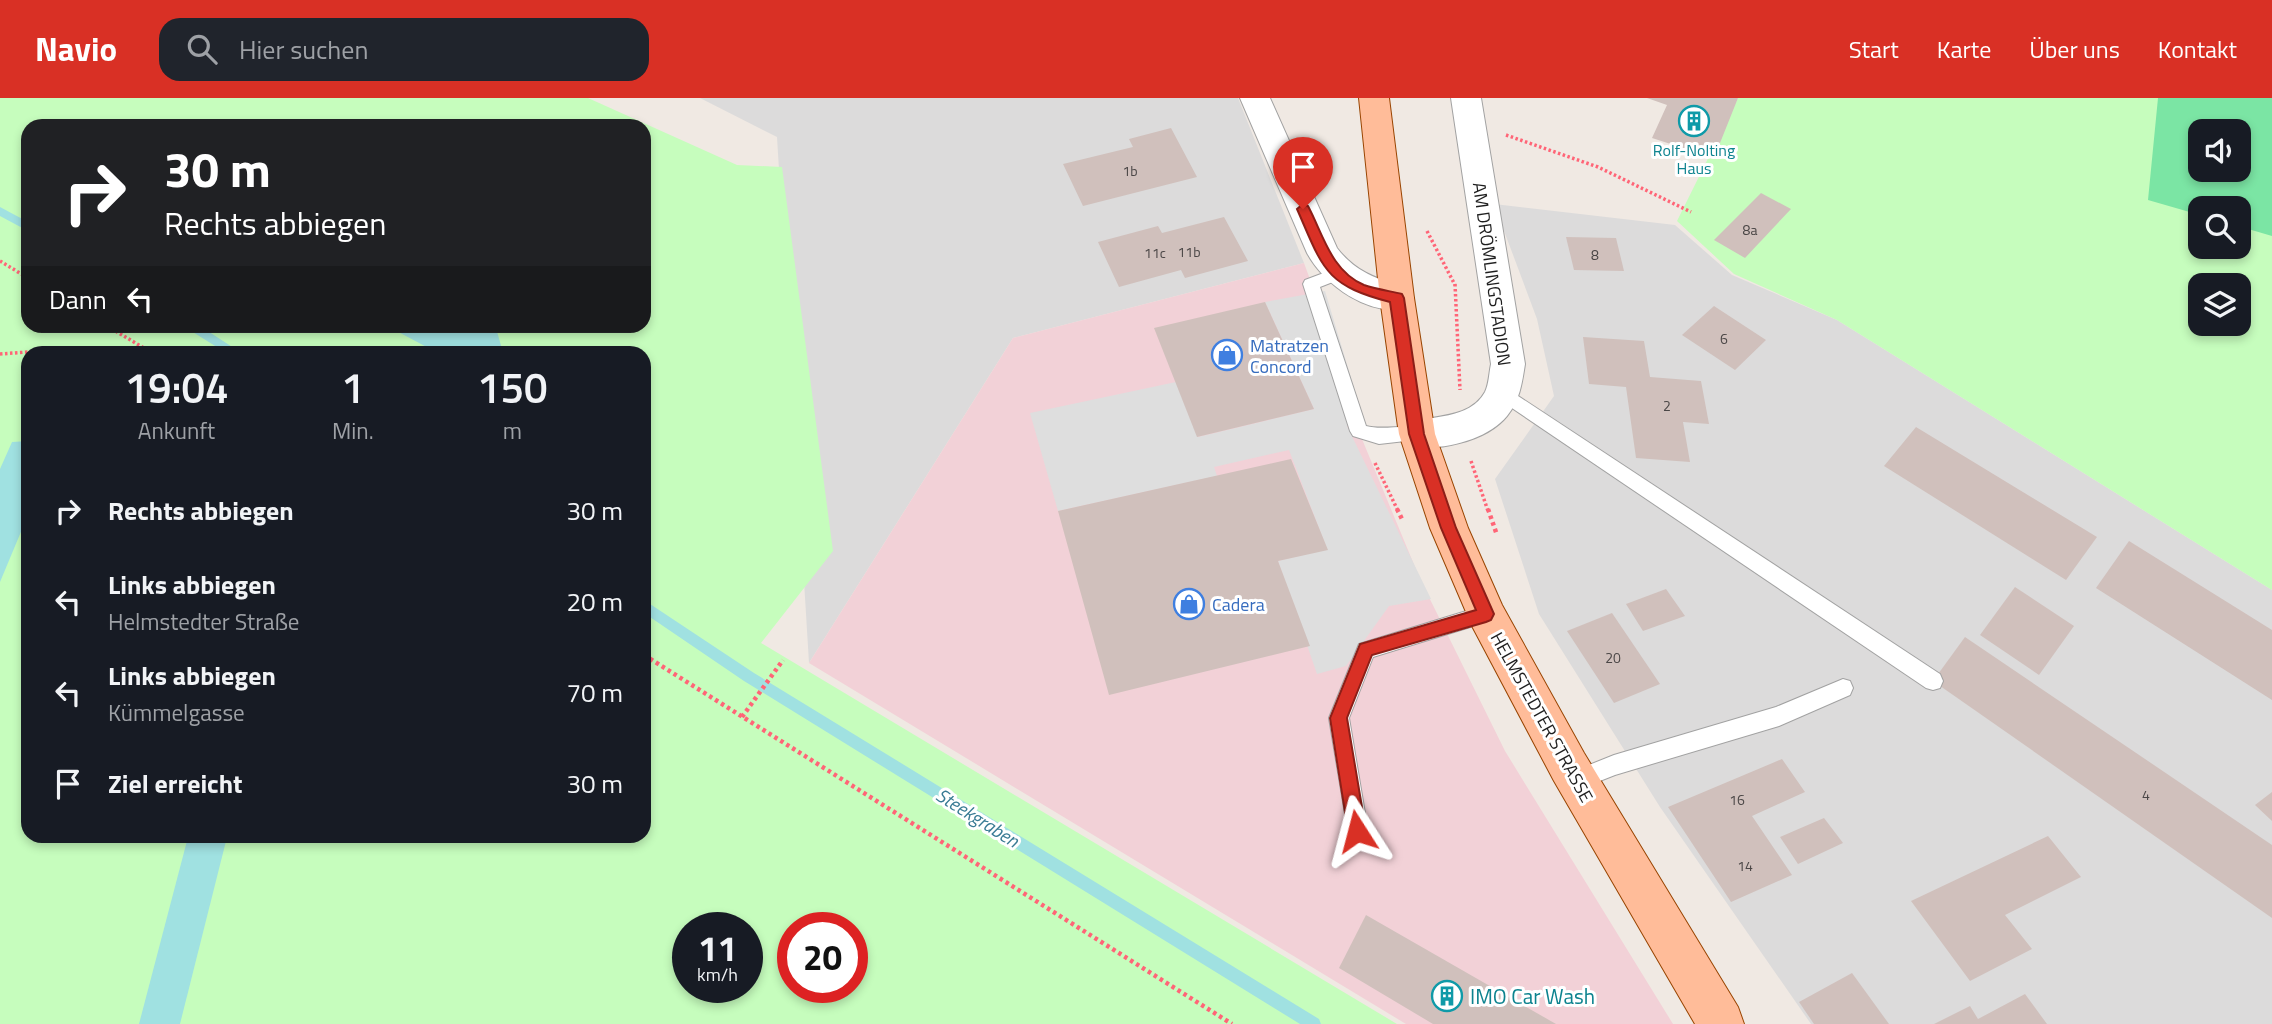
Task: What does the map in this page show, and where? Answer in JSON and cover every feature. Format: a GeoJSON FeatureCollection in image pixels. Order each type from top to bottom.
{"type":"FeatureCollection","features":[{"type":"Feature","properties":{"kind":"main road","name":"HELMSTEDTER STRASSE"},"geometry":{"type":"LineString","coordinates":[[1374,98],[1397,298],[1417,434],[1449,528],[1486,614],[1577,780],[1721,1024]]}},
{"type":"Feature","properties":{"kind":"street"},"geometry":{"type":"LineString","coordinates":[[1255,98],[1323,253],[1337,274],[1359,289],[1397,298]]}},
{"type":"Feature","properties":{"kind":"street","name":"AM DRÖMLINGSTADION"},"geometry":{"type":"LineString","coordinates":[[1469,112],[1508,364],[1503,393]]}},
{"type":"Feature","properties":{"kind":"street"},"geometry":{"type":"LineString","coordinates":[[1417,434],[1462,428],[1486,414],[1503,393]]}},
{"type":"Feature","properties":{"kind":"lane"},"geometry":{"type":"LineString","coordinates":[[1337,274],[1311,284],[1359,431],[1379,437],[1417,434]]}},
{"type":"Feature","properties":{"kind":"lane"},"geometry":{"type":"LineString","coordinates":[[1503,393],[1933,681]]}},
{"type":"Feature","properties":{"kind":"lane"},"geometry":{"type":"LineString","coordinates":[[1357,831],[1339,718],[1366,650],[1486,614]]}},
{"type":"Feature","properties":{"kind":"lane"},"geometry":{"type":"LineString","coordinates":[[1577,780],[1614,765],[1779,716],[1843,688]]}},
{"type":"Feature","properties":{"kind":"path"},"geometry":{"type":"LineString","coordinates":[[1469,112],[1489,129],[1598,167],[1691,212]]}},
{"type":"Feature","properties":{"kind":"path"},"geometry":{"type":"LineString","coordinates":[[0,261],[21,274]]}},
{"type":"Feature","properties":{"kind":"path"},"geometry":{"type":"LineString","coordinates":[[1455,286],[1462,428],[1497,537]]}},
{"type":"Feature","properties":{"kind":"path"},"geometry":{"type":"LineString","coordinates":[[119,333],[142,346]]}},
{"type":"Feature","properties":{"kind":"path"},"geometry":{"type":"LineString","coordinates":[[0,354],[21,352]]}},
{"type":"Feature","properties":{"kind":"path"},"geometry":{"type":"LineString","coordinates":[[651,658],[1232,1024]]}},
{"type":"Feature","properties":{"kind":"path"},"geometry":{"type":"LineString","coordinates":[[742,717],[783,660]]}},
{"type":"Feature","properties":{"kind":"shaded area"},"geometry":{"type":"Polygon","coordinates":[[[700,98],[1238,98],[1304,263],[1013,338],[809,663],[777,137],[700,98]]]}},
{"type":"Feature","properties":{"kind":"shaded area"},"geometry":{"type":"Polygon","coordinates":[[[1494,204],[1675,225],[1732,275],[1837,320],[2272,590],[2272,1024],[1811,1024],[1660,807],[1539,614],[1495,479],[1554,396],[1537,319],[1494,204]]]}},
{"type":"Feature","properties":{"kind":"shaded area"},"geometry":{"type":"Polygon","coordinates":[[[1304,263],[1326,323],[1357,427],[1420,579],[1505,751],[1673,1024],[1406,1024],[809,663],[1013,338],[1304,263]]]}},
{"type":"Feature","properties":{"kind":"shaded area"},"geometry":{"type":"Polygon","coordinates":[[[1325,291],[1364,421],[1347,426],[1431,599],[1389,606],[1346,666],[1317,674],[1278,561],[1327,549],[1289,450],[1214,467],[1217,476],[1058,511],[1030,413],[1176,382],[1198,437],[1314,409],[1265,302],[1325,291]]]}},
{"type":"Feature","properties":{"kind":"green space"},"geometry":{"type":"Polygon","coordinates":[[[0,98],[588,98],[635,119],[21,119],[21,333],[651,333],[651,126],[737,165],[782,167],[833,551],[761,643],[1397,1024],[0,1024],[0,98]]]}},
{"type":"Feature","properties":{"kind":"green space"},"geometry":{"type":"Polygon","coordinates":[[[1738,98],[2272,98],[2272,590],[1837,320],[1734,274],[1677,221],[1738,98]]]}},
{"type":"Feature","properties":{"kind":"green space"},"geometry":{"type":"Polygon","coordinates":[[[2158,98],[2272,98],[2272,236],[2251,230],[2251,196],[2188,196],[2188,212],[2148,200],[2158,98]]]}},
{"type":"Feature","properties":{"kind":"water"},"geometry":{"type":"Polygon","coordinates":[[[400,333],[497,333],[501,346],[425,346],[400,333]]]}},
{"type":"Feature","properties":{"kind":"water"},"geometry":{"type":"Polygon","coordinates":[[[21,441],[21,532],[0,582],[0,469],[12,442],[21,441]]]}},
{"type":"Feature","properties":{"kind":"water"},"geometry":{"type":"Polygon","coordinates":[[[186,843],[225,843],[180,1024],[139,1024],[186,843]]]}},
{"type":"Feature","properties":{"kind":"building","name":"Rolf-Nolting Haus"},"geometry":{"type":"Polygon","coordinates":[[[1647,98],[1738,98],[1714,158],[1652,138],[1667,105],[1647,98]]]}},
{"type":"Feature","properties":{"kind":"building"},"geometry":{"type":"Polygon","coordinates":[[[1171,128],[1197,177],[1083,206],[1063,164],[1133,147],[1129,139],[1171,128]]]}},
{"type":"Feature","properties":{"kind":"building"},"geometry":{"type":"Polygon","coordinates":[[[1761,193],[1791,209],[1745,258],[1714,240],[1761,193]]]}},
{"type":"Feature","properties":{"kind":"building"},"geometry":{"type":"Polygon","coordinates":[[[1224,217],[1248,261],[1185,278],[1181,270],[1119,287],[1098,242],[1158,226],[1162,233],[1224,217]]]}},
{"type":"Feature","properties":{"kind":"building"},"geometry":{"type":"Polygon","coordinates":[[[1566,237],[1616,238],[1624,271],[1574,270],[1566,237]]]}},
{"type":"Feature","properties":{"kind":"building","name":"Matratzen Concord"},"geometry":{"type":"Polygon","coordinates":[[[1265,302],[1314,409],[1197,437],[1154,328],[1265,302]]]}},
{"type":"Feature","properties":{"kind":"building"},"geometry":{"type":"Polygon","coordinates":[[[1714,306],[1766,340],[1735,370],[1682,335],[1714,306]]]}},
{"type":"Feature","properties":{"kind":"building"},"geometry":{"type":"Polygon","coordinates":[[[1583,337],[1644,341],[1650,377],[1701,381],[1709,424],[1683,422],[1690,462],[1636,458],[1626,387],[1589,384],[1583,337]]]}},
{"type":"Feature","properties":{"kind":"building"},"geometry":{"type":"Polygon","coordinates":[[[1916,427],[2097,537],[2066,580],[1884,466],[1916,427]]]}},
{"type":"Feature","properties":{"kind":"building","name":"Cadera"},"geometry":{"type":"Polygon","coordinates":[[[1291,459],[1328,550],[1278,561],[1310,646],[1109,695],[1058,511],[1291,459]]]}},
{"type":"Feature","properties":{"kind":"building"},"geometry":{"type":"Polygon","coordinates":[[[2129,541],[2272,630],[2272,700],[2096,588],[2129,541]]]}},
{"type":"Feature","properties":{"kind":"building"},"geometry":{"type":"Polygon","coordinates":[[[2015,587],[2074,626],[2039,675],[1980,635],[2015,587]]]}},
{"type":"Feature","properties":{"kind":"building"},"geometry":{"type":"Polygon","coordinates":[[[1666,589],[1685,616],[1643,631],[1626,604],[1666,589]]]}},
{"type":"Feature","properties":{"kind":"building"},"geometry":{"type":"Polygon","coordinates":[[[1612,613],[1660,684],[1614,703],[1567,631],[1612,613]]]}},
{"type":"Feature","properties":{"kind":"building"},"geometry":{"type":"Polygon","coordinates":[[[1965,637],[2272,845],[2272,918],[1933,681],[1965,637]]]}},
{"type":"Feature","properties":{"kind":"building"},"geometry":{"type":"Polygon","coordinates":[[[1782,759],[1805,792],[1752,816],[1792,875],[1731,902],[1668,807],[1782,759]]]}},
{"type":"Feature","properties":{"kind":"building"},"geometry":{"type":"Polygon","coordinates":[[[2272,792],[2272,821],[2255,805],[2272,792]]]}},
{"type":"Feature","properties":{"kind":"building"},"geometry":{"type":"Polygon","coordinates":[[[1824,818],[1843,843],[1798,864],[1780,837],[1824,818]]]}},
{"type":"Feature","properties":{"kind":"building"},"geometry":{"type":"Polygon","coordinates":[[[2048,836],[2081,877],[2005,915],[2032,949],[1970,981],[1911,901],[2048,836]]]}},
{"type":"Feature","properties":{"kind":"building","name":"IMO Car Wash"},"geometry":{"type":"Polygon","coordinates":[[[1366,915],[1556,1024],[1433,1024],[1339,968],[1366,915]]]}},
{"type":"Feature","properties":{"kind":"building"},"geometry":{"type":"Polygon","coordinates":[[[1852,973],[1889,1024],[1814,1024],[1799,1002],[1852,973]]]}},
{"type":"Feature","properties":{"kind":"building"},"geometry":{"type":"Polygon","coordinates":[[[2025,994],[2047,1024],[1934,1024],[1970,1006],[1978,1019],[2025,994]]]}},
{"type":"Feature","properties":{"kind":"waterway","name":"Steekgraben"},"geometry":{"type":"LineString","coordinates":[[0,211],[21,223]]}},
{"type":"Feature","properties":{"kind":"waterway","name":"Steekgraben"},"geometry":{"type":"LineString","coordinates":[[204,333],[225,346]]}},
{"type":"Feature","properties":{"kind":"waterway","name":"Steekgraben"},"geometry":{"type":"LineString","coordinates":[[651,611],[749,677],[1314,1024]]}},
{"type":"Feature","properties":{"kind":"place","name":"Rolf-Nolting Haus"},"geometry":{"type":"Point","coordinates":[1694,121]}},
{"type":"Feature","properties":{"kind":"place","name":"Matratzen Concord"},"geometry":{"type":"Point","coordinates":[1227,355]}},
{"type":"Feature","properties":{"kind":"place","name":"Cadera"},"geometry":{"type":"Point","coordinates":[1189,604]}},
{"type":"Feature","properties":{"kind":"place","name":"IMO Car Wash"},"geometry":{"type":"Point","coordinates":[1447,996]}},
{"type":"Feature","properties":{"kind":"route"},"geometry":{"type":"LineString","coordinates":[[1303,209],[1323,253],[1337,274],[1359,289],[1397,298],[1417,434],[1449,528],[1486,614],[1366,650],[1339,718],[1357,831]]}}]}
